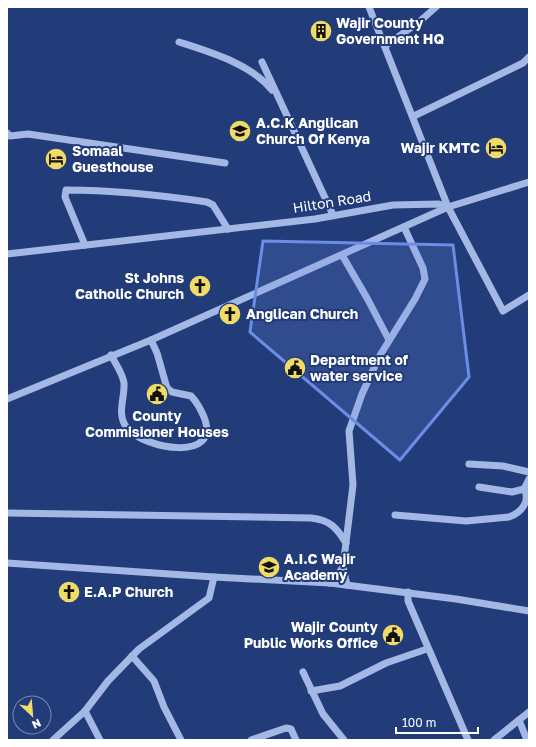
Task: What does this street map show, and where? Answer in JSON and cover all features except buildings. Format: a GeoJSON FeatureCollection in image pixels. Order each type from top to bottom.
{"type":"FeatureCollection","features":[{"type":"Feature","properties":{"kind":"street"},"geometry":{"type":"LineString","coordinates":[[369,7],[414,116],[448,207],[503,311],[529,295]]}},
{"type":"Feature","properties":{"kind":"street"},"geometry":{"type":"LineString","coordinates":[[385,46],[420,22],[436,7]]}},
{"type":"Feature","properties":{"kind":"street"},"geometry":{"type":"LineString","coordinates":[[179,42],[203,50],[244,69],[267,85],[277,97]]}},
{"type":"Feature","properties":{"kind":"street"},"geometry":{"type":"LineString","coordinates":[[414,116],[523,63],[529,57]]}},
{"type":"Feature","properties":{"kind":"street"},"geometry":{"type":"LineString","coordinates":[[262,62],[333,215]]}},
{"type":"Feature","properties":{"kind":"street"},"geometry":{"type":"LineString","coordinates":[[7,133],[10,136],[28,134],[225,163]]}},
{"type":"Feature","properties":{"kind":"street"},"geometry":{"type":"LineString","coordinates":[[7,399],[111,355],[151,340],[448,207],[529,182]]}},
{"type":"Feature","properties":{"kind":"street"},"geometry":{"type":"LineString","coordinates":[[85,245],[65,197],[66,190],[102,190],[158,195],[207,202],[213,205],[228,229]]}},
{"type":"Feature","properties":{"kind":"street","name":"Hilton Road"},"geometry":{"type":"LineString","coordinates":[[7,254],[228,229],[333,215],[393,205],[439,204],[448,207]]}},
{"type":"Feature","properties":{"kind":"street"},"geometry":{"type":"LineString","coordinates":[[347,585],[343,566],[353,485],[349,431],[367,383],[389,340],[415,299],[425,279],[423,268],[404,227]]}},
{"type":"Feature","properties":{"kind":"street"},"geometry":{"type":"LineString","coordinates":[[342,255],[389,340]]}},
{"type":"Feature","properties":{"kind":"street"},"geometry":{"type":"LineString","coordinates":[[111,355],[124,383],[121,414],[127,428],[133,434],[161,446],[177,448],[199,444],[206,437],[207,432],[203,415],[191,396],[172,392],[167,388],[151,340]]}},
{"type":"Feature","properties":{"kind":"street"},"geometry":{"type":"LineString","coordinates":[[469,464],[503,466],[529,472]]}},
{"type":"Feature","properties":{"kind":"street"},"geometry":{"type":"LineString","coordinates":[[479,486],[512,492],[524,489],[529,479]]}},
{"type":"Feature","properties":{"kind":"street"},"geometry":{"type":"LineString","coordinates":[[395,515],[466,521],[509,517],[515,514],[524,505],[527,496],[524,489]]}},
{"type":"Feature","properties":{"kind":"street"},"geometry":{"type":"LineString","coordinates":[[7,513],[311,518],[330,522],[346,543]]}},
{"type":"Feature","properties":{"kind":"street"},"geometry":{"type":"LineString","coordinates":[[7,563],[330,583],[408,592],[529,611]]}},
{"type":"Feature","properties":{"kind":"street"},"geometry":{"type":"LineString","coordinates":[[330,583],[335,579],[343,566]]}},
{"type":"Feature","properties":{"kind":"street"},"geometry":{"type":"LineString","coordinates":[[53,740],[85,711],[108,681],[132,656],[152,639],[209,598],[214,577]]}},
{"type":"Feature","properties":{"kind":"street"},"geometry":{"type":"LineString","coordinates":[[408,592],[408,601],[427,649],[468,740]]}},
{"type":"Feature","properties":{"kind":"street"},"geometry":{"type":"LineString","coordinates":[[312,691],[335,688],[386,663],[427,649]]}},
{"type":"Feature","properties":{"kind":"street"},"geometry":{"type":"LineString","coordinates":[[132,656],[154,680],[164,708],[181,740]]}},
{"type":"Feature","properties":{"kind":"street"},"geometry":{"type":"LineString","coordinates":[[303,672],[323,714],[344,740]]}},
{"type":"Feature","properties":{"kind":"street"},"geometry":{"type":"LineString","coordinates":[[85,711],[100,740]]}},
{"type":"Feature","properties":{"kind":"street"},"geometry":{"type":"LineString","coordinates":[[494,740],[529,712]]}},
{"type":"Feature","properties":{"kind":"street"},"geometry":{"type":"LineString","coordinates":[[519,720],[527,740]]}},
{"type":"Feature","properties":{"kind":"street"},"geometry":{"type":"LineString","coordinates":[[251,740],[286,728],[290,729],[296,740]]}},
{"type":"Feature","properties":{"kind":"highlighted area"},"geometry":{"type":"Polygon","coordinates":[[[263,241],[453,245],[469,377],[400,460],[250,332],[263,241]]]}},
{"type":"Feature","properties":{"kind":"place","name":"Wajir County Government HQ"},"geometry":{"type":"Point","coordinates":[321,31]}},
{"type":"Feature","properties":{"kind":"place","name":"A.C.K Anglican Church Of Kenya"},"geometry":{"type":"Point","coordinates":[240,131]}},
{"type":"Feature","properties":{"kind":"place","name":"Wajir KMTC"},"geometry":{"type":"Point","coordinates":[496,148]}},
{"type":"Feature","properties":{"kind":"place","name":"Somaal Guesthouse"},"geometry":{"type":"Point","coordinates":[56,159]}},
{"type":"Feature","properties":{"kind":"place","name":"St Johns Catholic Church"},"geometry":{"type":"Point","coordinates":[200,286]}},
{"type":"Feature","properties":{"kind":"place","name":"Anglican Church"},"geometry":{"type":"Point","coordinates":[230,314]}},
{"type":"Feature","properties":{"kind":"place","name":"Department of water service"},"geometry":{"type":"Point","coordinates":[295,368]}},
{"type":"Feature","properties":{"kind":"place","name":"County Commisioner Houses"},"geometry":{"type":"Point","coordinates":[157,394]}},
{"type":"Feature","properties":{"kind":"place","name":"A.I.C Wajir Academy"},"geometry":{"type":"Point","coordinates":[269,567]}},
{"type":"Feature","properties":{"kind":"place","name":"E.A.P Church"},"geometry":{"type":"Point","coordinates":[69,592]}},
{"type":"Feature","properties":{"kind":"place","name":"Wajir County Public Works Office"},"geometry":{"type":"Point","coordinates":[393,635]}}]}
